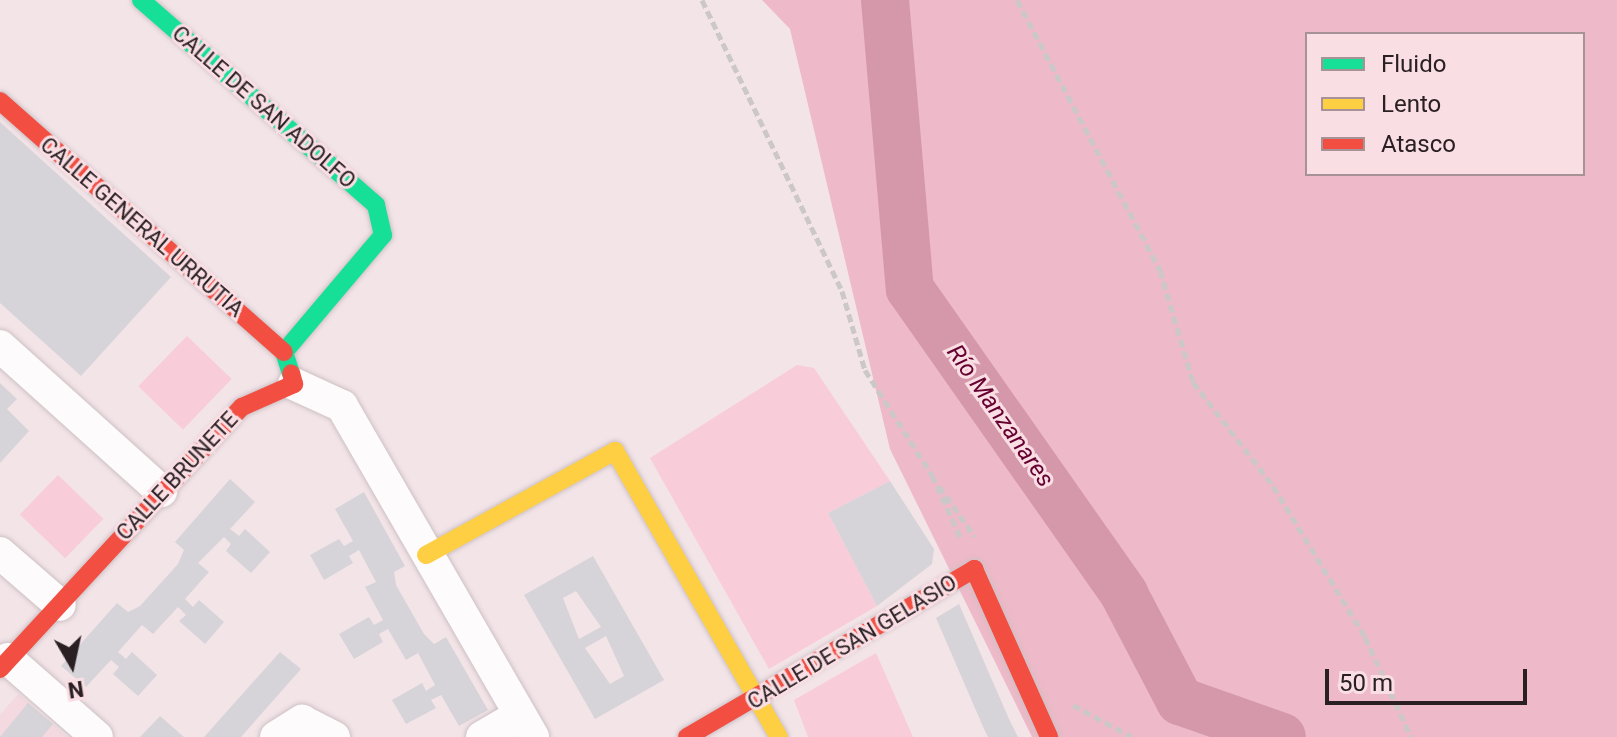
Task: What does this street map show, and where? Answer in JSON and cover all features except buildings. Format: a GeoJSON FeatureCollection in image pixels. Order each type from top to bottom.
{"type":"FeatureCollection","features":[{"type":"Feature","properties":{"kind":"street","name":"CALLE DE SAN ADOLFO"},"geometry":{"type":"LineString","coordinates":[[141,0],[383,218],[374,254],[284,352]]}},
{"type":"Feature","properties":{"kind":"street","name":"CALLE GENERAL URRUTIA"},"geometry":{"type":"LineString","coordinates":[[0,101],[284,352]]}},
{"type":"Feature","properties":{"kind":"street"},"geometry":{"type":"LineString","coordinates":[[0,346],[161,491]]}},
{"type":"Feature","properties":{"kind":"street"},"geometry":{"type":"LineString","coordinates":[[284,352],[294,384],[342,406],[526,726],[482,737]]}},
{"type":"Feature","properties":{"kind":"street","name":"CALLE BRUNETE"},"geometry":{"type":"LineString","coordinates":[[4,664],[242,407],[294,384]]}},
{"type":"Feature","properties":{"kind":"street"},"geometry":{"type":"LineString","coordinates":[[426,555],[615,451],[779,737]]}},
{"type":"Feature","properties":{"kind":"street"},"geometry":{"type":"LineString","coordinates":[[0,553],[60,605]]}},
{"type":"Feature","properties":{"kind":"street","name":"CALLE DE SAN GELASIO"},"geometry":{"type":"LineString","coordinates":[[687,737],[758,699],[974,569]]}},
{"type":"Feature","properties":{"kind":"street"},"geometry":{"type":"LineString","coordinates":[[974,569],[1049,737]]}},
{"type":"Feature","properties":{"kind":"street"},"geometry":{"type":"LineString","coordinates":[[4,664],[97,737]]}},
{"type":"Feature","properties":{"kind":"street"},"geometry":{"type":"LineString","coordinates":[[278,733],[302,721],[334,737]]}},
{"type":"Feature","properties":{"kind":"path"},"geometry":{"type":"LineString","coordinates":[[702,0],[842,291],[865,370],[932,475],[974,569]]}},
{"type":"Feature","properties":{"kind":"path"},"geometry":{"type":"LineString","coordinates":[[1017,0],[1160,270],[1193,382],[1273,486],[1365,637],[1411,737]]}},
{"type":"Feature","properties":{"kind":"path"},"geometry":{"type":"LineString","coordinates":[[1036,708],[1074,705],[1132,737]]}},
{"type":"Feature","properties":{"kind":"shaded area"},"geometry":{"type":"Polygon","coordinates":[[[762,0],[1617,0],[1617,737],[1032,737],[890,449],[790,29],[762,0]]]}},
{"type":"Feature","properties":{"kind":"shaded area"},"geometry":{"type":"Polygon","coordinates":[[[187,336],[232,379],[183,429],[138,386],[187,336]]]}},
{"type":"Feature","properties":{"kind":"shaded area"},"geometry":{"type":"Polygon","coordinates":[[[797,365],[814,368],[890,481],[828,513],[877,606],[769,669],[650,458],[797,365]]]}},
{"type":"Feature","properties":{"kind":"shaded area"},"geometry":{"type":"Polygon","coordinates":[[[58,475],[103,519],[65,558],[20,515],[58,475]]]}},
{"type":"Feature","properties":{"kind":"shaded area"},"geometry":{"type":"Polygon","coordinates":[[[876,653],[913,737],[808,737],[794,700],[876,653]]]}},
{"type":"Feature","properties":{"kind":"shaded area"},"geometry":{"type":"Polygon","coordinates":[[[18,694],[67,737],[0,737],[0,715],[18,694]]]}},
{"type":"Feature","properties":{"kind":"waterway","name":"Río Manzanares"},"geometry":{"type":"LineString","coordinates":[[885,0],[910,289],[1124,594],[1180,701],[1282,737]]}},
{"type":"Feature","properties":{"kind":"traffic: fast"},"geometry":{"type":"LineString","coordinates":[[141,0],[376,205],[383,235],[284,352],[291,373]]}},
{"type":"Feature","properties":{"kind":"traffic: slow"},"geometry":{"type":"LineString","coordinates":[[426,555],[615,451],[779,737]]}},
{"type":"Feature","properties":{"kind":"traffic: jam"},"geometry":{"type":"LineString","coordinates":[[0,101],[284,352]]}},
{"type":"Feature","properties":{"kind":"traffic: jam"},"geometry":{"type":"LineString","coordinates":[[0,669],[242,407],[294,384],[291,373]]}},
{"type":"Feature","properties":{"kind":"traffic: jam"},"geometry":{"type":"LineString","coordinates":[[687,737],[974,569],[1049,737]]}}]}
